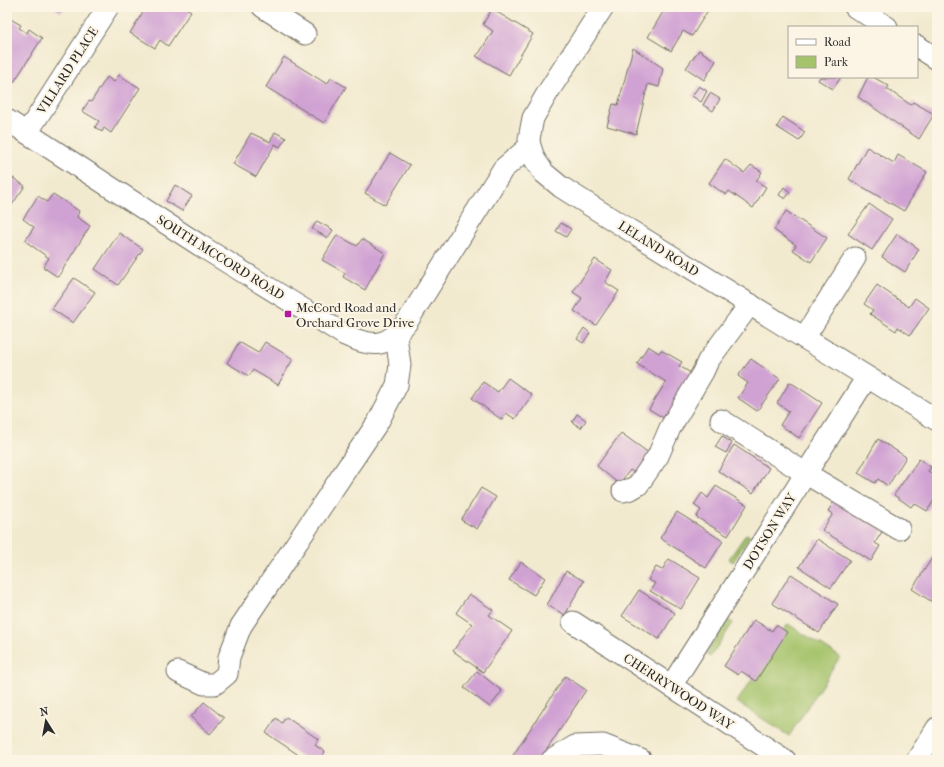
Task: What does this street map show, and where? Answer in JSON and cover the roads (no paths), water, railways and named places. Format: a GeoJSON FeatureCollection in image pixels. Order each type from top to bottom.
{"type":"FeatureCollection","features":[{"type":"Feature","properties":{"kind":"street","name":"VILLARD PLACE"},"geometry":{"type":"LineString","coordinates":[[27,133],[108,7]]}},
{"type":"Feature","properties":{"kind":"street"},"geometry":{"type":"LineString","coordinates":[[262,7],[305,34]]}},
{"type":"Feature","properties":{"kind":"street","name":"LELAND ROAD"},"geometry":{"type":"LineString","coordinates":[[602,7],[536,112],[530,130],[529,139],[535,160],[541,169],[561,186],[937,420]]}},
{"type":"Feature","properties":{"kind":"street"},"geometry":{"type":"LineString","coordinates":[[856,7],[885,26]]}},
{"type":"Feature","properties":{"kind":"street"},"geometry":{"type":"LineString","coordinates":[[918,47],[937,59]]}},
{"type":"Feature","properties":{"kind":"street","name":"SOUTH MCCORD ROAD"},"geometry":{"type":"LineString","coordinates":[[7,120],[200,246],[345,334],[364,342],[378,344],[387,342],[396,336],[407,322],[503,169],[530,146]]}},
{"type":"Feature","properties":{"kind":"street"},"geometry":{"type":"LineString","coordinates":[[804,338],[855,258]]}},
{"type":"Feature","properties":{"kind":"street"},"geometry":{"type":"LineString","coordinates":[[623,491],[638,485],[658,456],[670,428],[708,361],[750,304]]}},
{"type":"Feature","properties":{"kind":"street"},"geometry":{"type":"LineString","coordinates":[[178,672],[204,684],[215,684],[227,674],[229,657],[241,626],[378,422],[397,385],[400,365],[396,336]]}},
{"type":"Feature","properties":{"kind":"street","name":"DOTSON WAY"},"geometry":{"type":"LineString","coordinates":[[671,686],[866,376]]}},
{"type":"Feature","properties":{"kind":"street"},"geometry":{"type":"LineString","coordinates":[[721,420],[899,529]]}},
{"type":"Feature","properties":{"kind":"street","name":"CHERRYWOOD WAY"},"geometry":{"type":"LineString","coordinates":[[573,622],[777,758]]}},
{"type":"Feature","properties":{"kind":"street"},"geometry":{"type":"LineString","coordinates":[[917,760],[937,728]]}},
{"type":"Feature","properties":{"kind":"street"},"geometry":{"type":"LineString","coordinates":[[552,760],[575,746],[603,745],[641,760]]}},
{"type":"Feature","properties":{"kind":"place","name":"McCord Road and Orchard Grove Drive"},"geometry":{"type":"Point","coordinates":[288,314]}}]}
